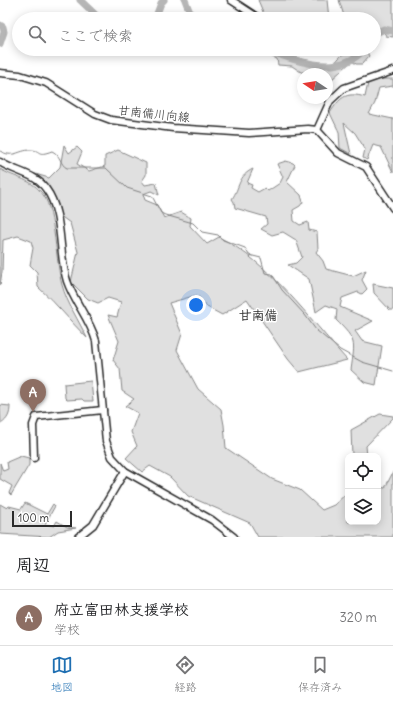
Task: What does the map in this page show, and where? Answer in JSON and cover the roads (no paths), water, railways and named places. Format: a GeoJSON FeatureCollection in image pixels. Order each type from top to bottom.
{"type":"FeatureCollection","features":[{"type":"Feature","properties":{"kind":"street"},"geometry":{"type":"LineString","coordinates":[[231,0],[249,12]]}},
{"type":"Feature","properties":{"kind":"street"},"geometry":{"type":"LineString","coordinates":[[393,71],[344,88],[330,101],[317,130],[338,153],[366,167],[393,208]]}},
{"type":"Feature","properties":{"kind":"street","name":"甘南備川向線"},"geometry":{"type":"LineString","coordinates":[[0,73],[20,75],[46,83],[95,114],[111,120],[173,128],[240,132],[308,129],[317,130]]}},
{"type":"Feature","properties":{"kind":"street"},"geometry":{"type":"LineString","coordinates":[[0,162],[36,179],[51,196],[55,208],[67,281],[94,334],[108,447],[113,458],[125,470],[208,518],[234,537]]}},
{"type":"Feature","properties":{"kind":"street"},"geometry":{"type":"LineString","coordinates":[[34,458],[35,443],[32,425],[36,417],[103,410]]}},
{"type":"Feature","properties":{"kind":"street"},"geometry":{"type":"LineString","coordinates":[[78,537],[93,525],[125,470]]}},
{"type":"Feature","properties":{"kind":"waterway"},"geometry":{"type":"LineString","coordinates":[[80,0],[93,12]]}},
{"type":"Feature","properties":{"kind":"waterway"},"geometry":{"type":"LineString","coordinates":[[158,12],[161,3],[164,0]]}},
{"type":"Feature","properties":{"kind":"waterway"},"geometry":{"type":"LineString","coordinates":[[185,0],[190,12]]}},
{"type":"Feature","properties":{"kind":"waterway"},"geometry":{"type":"LineString","coordinates":[[0,25],[3,27],[4,32],[0,44]]}},
{"type":"Feature","properties":{"kind":"waterway"},"geometry":{"type":"LineString","coordinates":[[381,30],[384,29],[393,31]]}},
{"type":"Feature","properties":{"kind":"waterway"},"geometry":{"type":"LineString","coordinates":[[283,56],[303,62],[330,65],[343,63],[356,56]]}},
{"type":"Feature","properties":{"kind":"waterway"},"geometry":{"type":"LineString","coordinates":[[0,151],[9,154],[27,150],[34,150],[41,153],[52,151],[67,168],[106,168],[127,188],[152,196],[161,213],[193,223],[202,232],[218,235],[223,240],[245,248],[249,255],[261,258],[265,273],[272,274],[282,290],[305,315],[316,330],[340,350],[362,362],[393,371]]}},
{"type":"Feature","properties":{"kind":"place","name":"府立富田林支援学校"},"geometry":{"type":"Point","coordinates":[33,412]}},
{"type":"Feature","properties":{"kind":"district","name":"甘南備"},"geometry":{"type":"Point","coordinates":[258,315]}}]}
